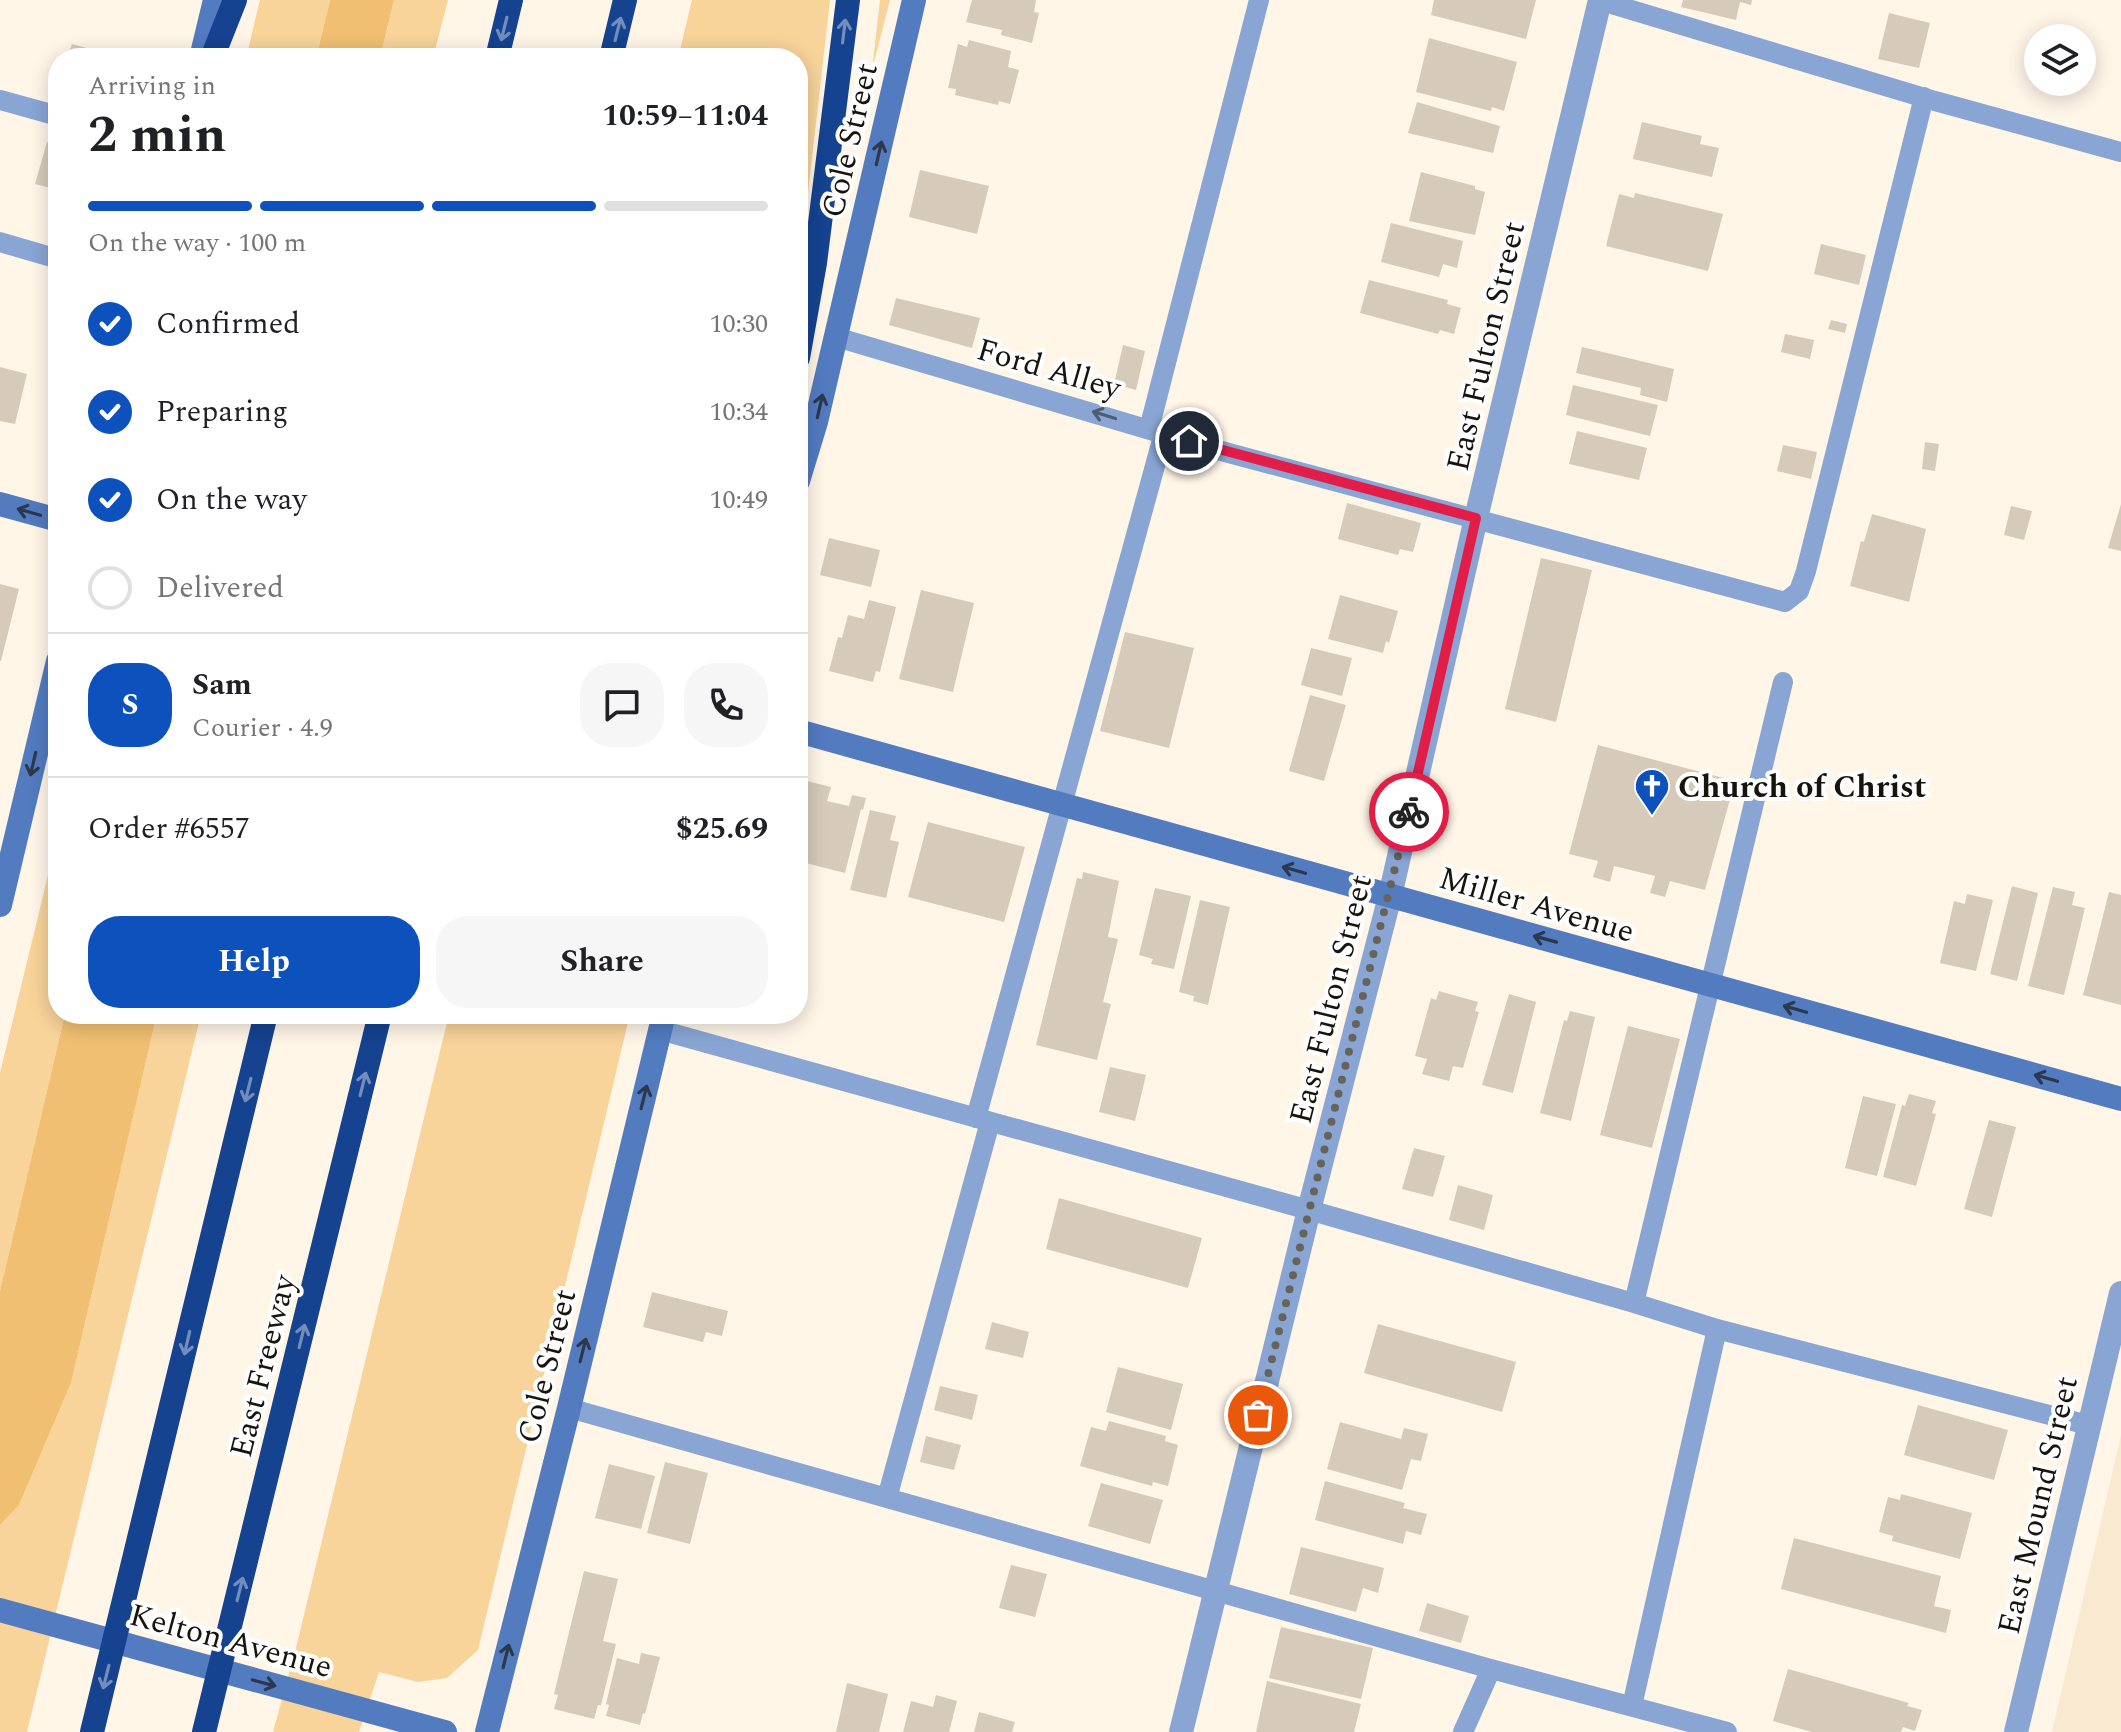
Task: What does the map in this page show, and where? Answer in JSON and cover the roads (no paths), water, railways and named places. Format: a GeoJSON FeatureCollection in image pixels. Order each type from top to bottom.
{"type":"FeatureCollection","features":[{"type":"Feature","properties":{"kind":"highway"},"geometry":{"type":"LineString","coordinates":[[216,48],[235,0]]}},
{"type":"Feature","properties":{"kind":"highway"},"geometry":{"type":"LineString","coordinates":[[499,48],[511,0]]}},
{"type":"Feature","properties":{"kind":"highway"},"geometry":{"type":"LineString","coordinates":[[613,48],[625,0]]}},
{"type":"Feature","properties":{"kind":"highway"},"geometry":{"type":"LineString","coordinates":[[808,302],[848,0]]}},
{"type":"Feature","properties":{"kind":"highway"},"geometry":{"type":"LineString","coordinates":[[92,1732],[264,1024]]}},
{"type":"Feature","properties":{"kind":"highway","name":"East Freeway"},"geometry":{"type":"LineString","coordinates":[[204,1732],[378,1024]]}},
{"type":"Feature","properties":{"kind":"main road"},"geometry":{"type":"LineString","coordinates":[[203,48],[215,0]]}},
{"type":"Feature","properties":{"kind":"main road","name":"Cole Street"},"geometry":{"type":"LineString","coordinates":[[808,448],[914,0]]}},
{"type":"Feature","properties":{"kind":"main road"},"geometry":{"type":"LineString","coordinates":[[0,504],[48,517]]}},
{"type":"Feature","properties":{"kind":"main road"},"geometry":{"type":"LineString","coordinates":[[0,905],[6,847],[48,697]]}},
{"type":"Feature","properties":{"kind":"main road","name":"Miller Avenue"},"geometry":{"type":"LineString","coordinates":[[808,734],[2121,1099]]}},
{"type":"Feature","properties":{"kind":"main road","name":"Cole Street"},"geometry":{"type":"LineString","coordinates":[[487,1732],[662,1024]]}},
{"type":"Feature","properties":{"kind":"main road","name":"Kelton Avenue"},"geometry":{"type":"LineString","coordinates":[[0,1610],[445,1732]]}},
{"type":"Feature","properties":{"kind":"street","name":"East Fulton Street"},"geometry":{"type":"LineString","coordinates":[[1181,1732],[1309,1210],[1390,896],[1599,0]]}},
{"type":"Feature","properties":{"kind":"street","name":"East Mound Street"},"geometry":{"type":"LineString","coordinates":[[2016,1732],[2121,1293]]}},
{"type":"Feature","properties":{"kind":"lane"},"geometry":{"type":"LineString","coordinates":[[887,1498],[1157,431],[1259,0]]}},
{"type":"Feature","properties":{"kind":"lane"},"geometry":{"type":"LineString","coordinates":[[1599,0],[2121,152]]}},
{"type":"Feature","properties":{"kind":"lane","name":"Ford Alley"},"geometry":{"type":"LineString","coordinates":[[836,337],[1214,449],[1785,602],[1799,591],[1924,97]]}},
{"type":"Feature","properties":{"kind":"lane"},"geometry":{"type":"LineString","coordinates":[[0,100],[48,113]]}},
{"type":"Feature","properties":{"kind":"lane"},"geometry":{"type":"LineString","coordinates":[[0,242],[48,256]]}},
{"type":"Feature","properties":{"kind":"lane"},"geometry":{"type":"LineString","coordinates":[[1634,1303],[1783,682]]}},
{"type":"Feature","properties":{"kind":"lane"},"geometry":{"type":"LineString","coordinates":[[669,1024],[983,1120],[1309,1210],[1717,1329],[2088,1425]]}},
{"type":"Feature","properties":{"kind":"lane"},"geometry":{"type":"LineString","coordinates":[[1632,1706],[1717,1329]]}},
{"type":"Feature","properties":{"kind":"lane"},"geometry":{"type":"LineString","coordinates":[[569,1408],[1491,1669],[1727,1732]]}},
{"type":"Feature","properties":{"kind":"lane"},"geometry":{"type":"LineString","coordinates":[[1463,1732],[1491,1669]]}},
{"type":"Feature","properties":{"kind":"place","name":"Church of Christ"},"geometry":{"type":"Point","coordinates":[1652,817]}}]}
